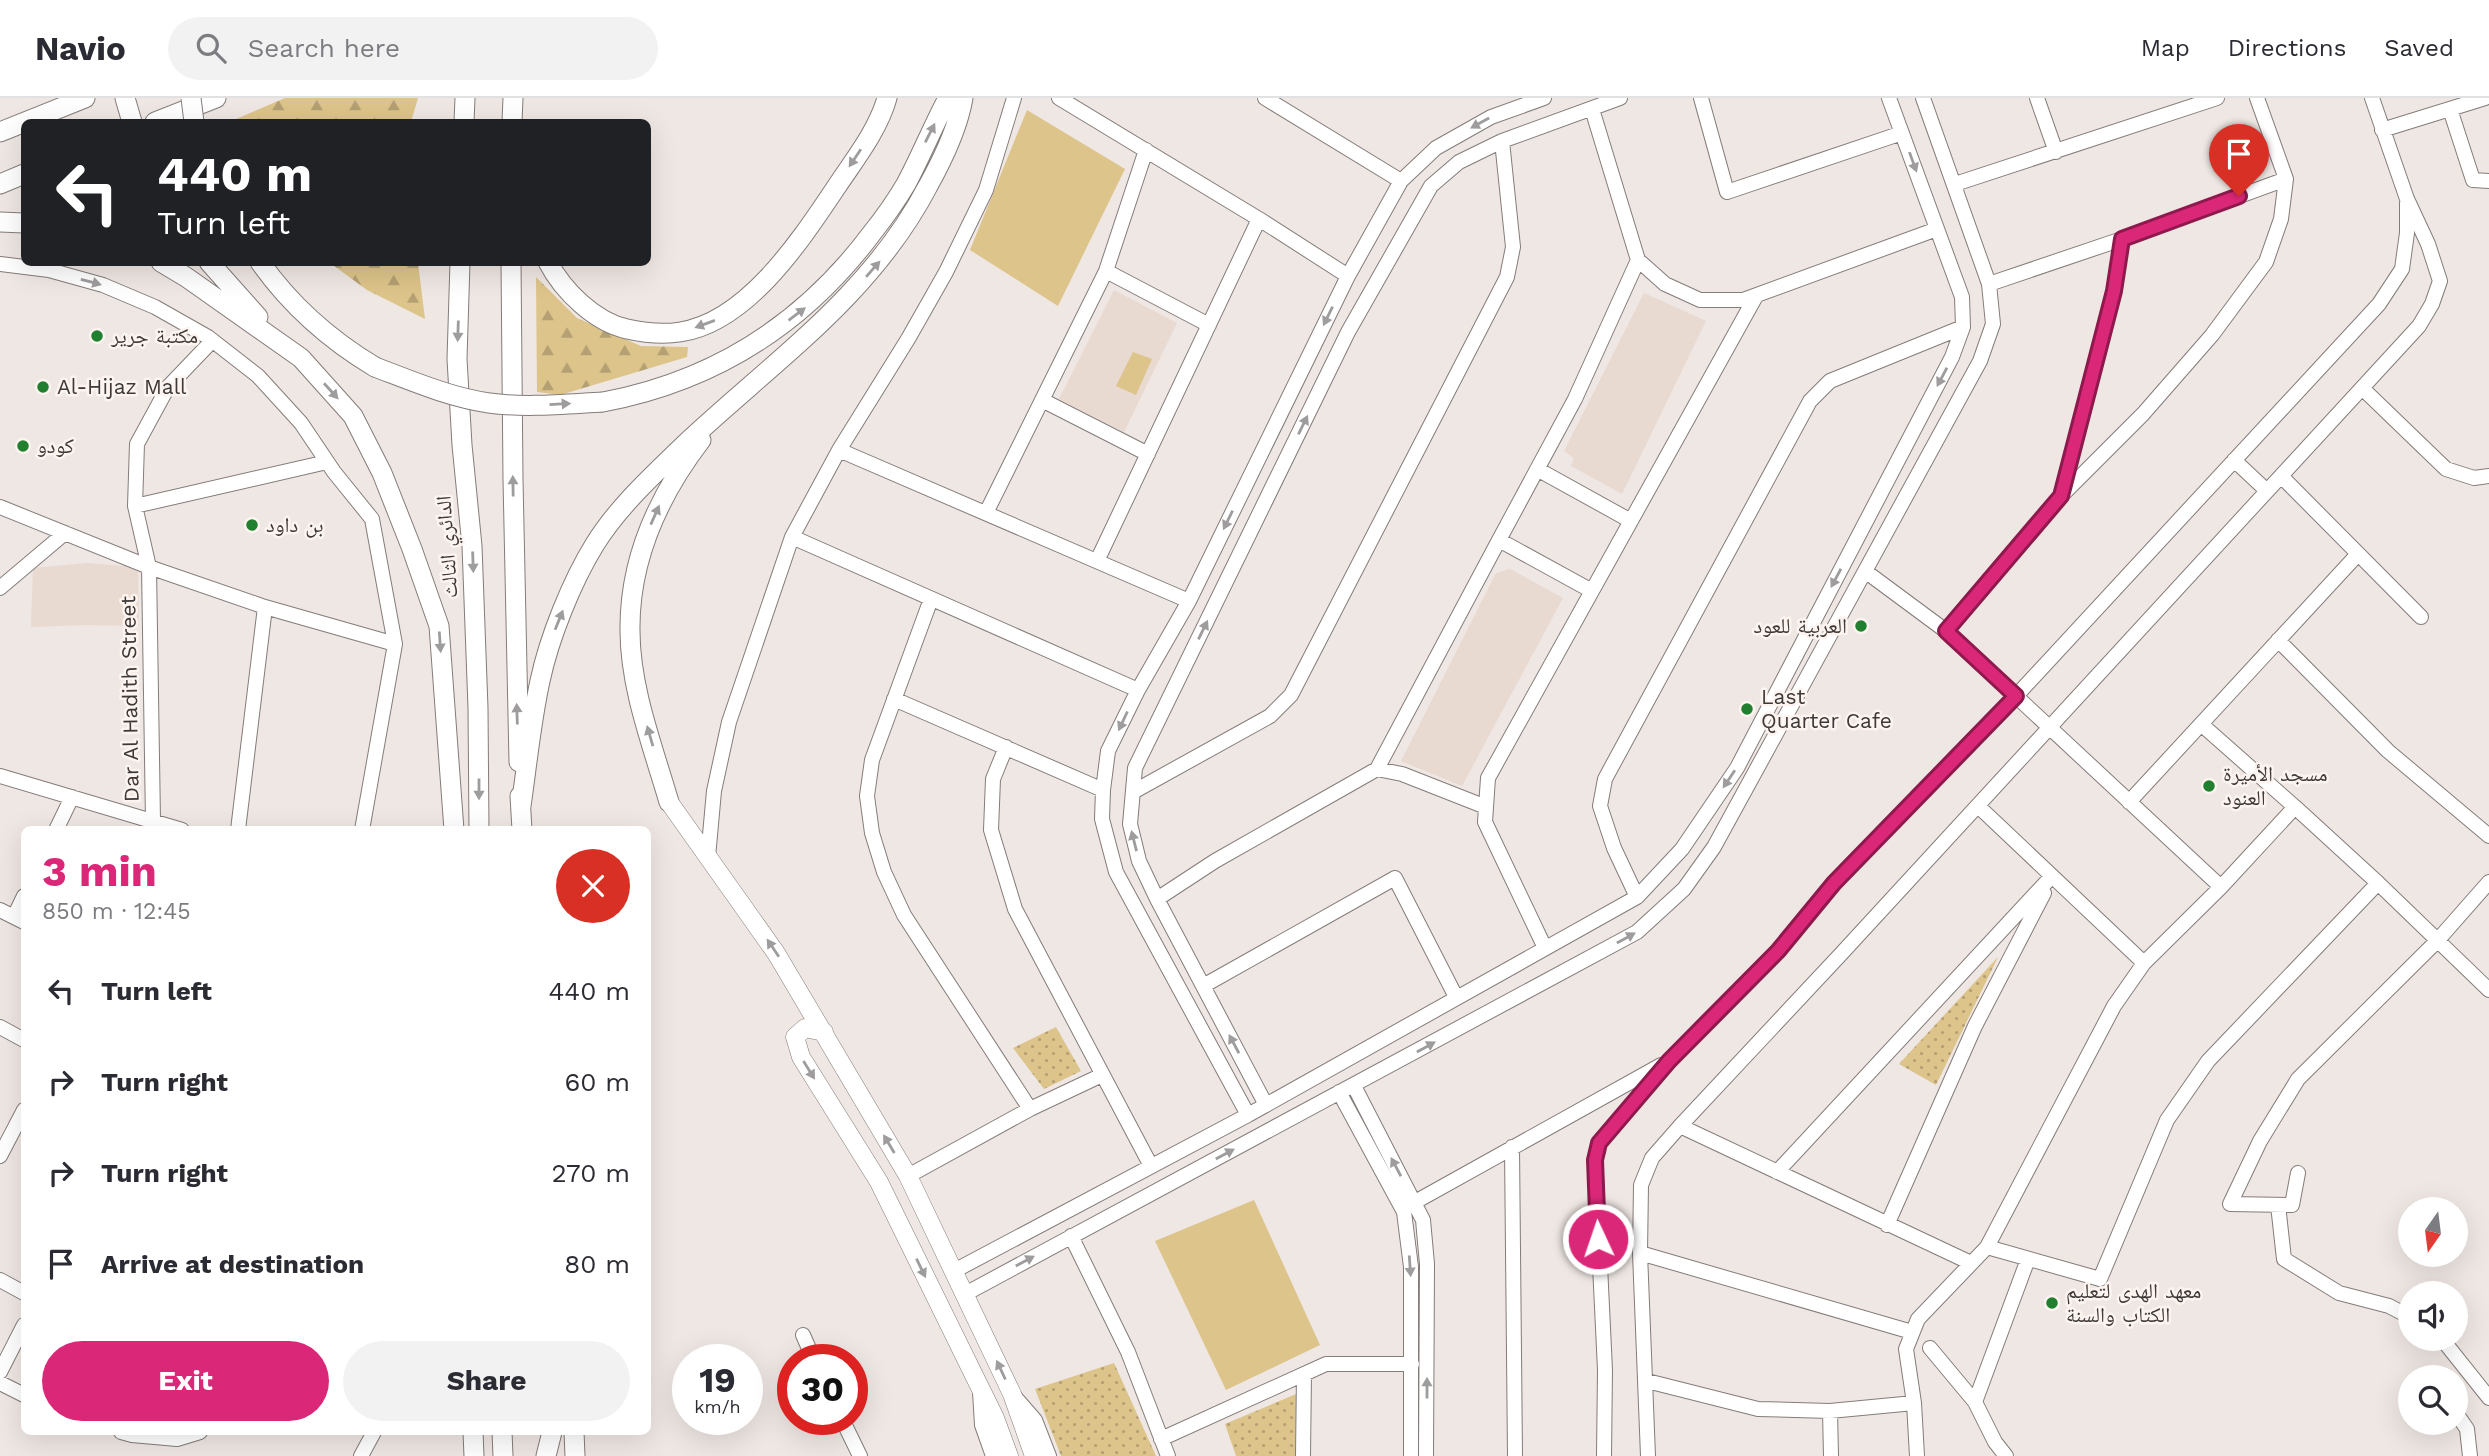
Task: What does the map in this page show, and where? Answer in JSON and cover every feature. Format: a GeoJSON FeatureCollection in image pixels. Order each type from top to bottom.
{"type":"FeatureCollection","features":[{"type":"Feature","properties":{"kind":"highway"},"geometry":{"type":"LineString","coordinates":[[32,119],[85,98]]}},
{"type":"Feature","properties":{"kind":"highway"},"geometry":{"type":"LineString","coordinates":[[125,98],[131,119]]}},
{"type":"Feature","properties":{"kind":"highway"},"geometry":{"type":"LineString","coordinates":[[191,98],[194,119]]}},
{"type":"Feature","properties":{"kind":"highway"},"geometry":{"type":"LineString","coordinates":[[163,119],[216,98]]}},
{"type":"Feature","properties":{"kind":"highway"},"geometry":{"type":"LineString","coordinates":[[464,119],[465,98]]}},
{"type":"Feature","properties":{"kind":"highway"},"geometry":{"type":"LineString","coordinates":[[512,119],[513,98]]}},
{"type":"Feature","properties":{"kind":"highway"},"geometry":{"type":"LineString","coordinates":[[550,266],[554,275],[591,312],[616,327],[651,334],[682,332],[719,318],[755,291],[796,247],[862,148],[887,98]]}},
{"type":"Feature","properties":{"kind":"highway"},"geometry":{"type":"LineString","coordinates":[[263,266],[315,325],[347,351],[375,367],[442,393],[490,403],[549,405],[603,402],[637,396],[686,379],[728,359],[806,308],[857,254],[881,222],[905,185],[948,98]]}},
{"type":"Feature","properties":{"kind":"highway"},"geometry":{"type":"LineString","coordinates":[[521,806],[540,681],[557,622],[595,543],[641,486],[733,398],[843,303],[880,261],[911,220],[939,167],[961,112],[963,98]]}},
{"type":"Feature","properties":{"kind":"highway"},"geometry":{"type":"LineString","coordinates":[[0,132],[21,124]]}},
{"type":"Feature","properties":{"kind":"highway"},"geometry":{"type":"LineString","coordinates":[[0,184],[21,175]]}},
{"type":"Feature","properties":{"kind":"highway"},"geometry":{"type":"LineString","coordinates":[[0,222],[21,223]]}},
{"type":"Feature","properties":{"kind":"highway"},"geometry":{"type":"LineString","coordinates":[[168,266],[300,358],[353,416],[382,473],[439,626],[453,825]]}},
{"type":"Feature","properties":{"kind":"highway"},"geometry":{"type":"LineString","coordinates":[[212,266],[282,344]]}},
{"type":"Feature","properties":{"kind":"highway","name":"الدائري الثالث"},"geometry":{"type":"LineString","coordinates":[[460,266],[457,359],[461,445],[472,546],[479,826]]}},
{"type":"Feature","properties":{"kind":"highway"},"geometry":{"type":"LineString","coordinates":[[511,266],[516,660],[522,826]]}},
{"type":"Feature","properties":{"kind":"highway"},"geometry":{"type":"LineString","coordinates":[[669,802],[635,675],[630,631],[634,586],[644,541],[663,496],[733,398]]}},
{"type":"Feature","properties":{"kind":"highway"},"geometry":{"type":"LineString","coordinates":[[473,1435],[474,1456]]}},
{"type":"Feature","properties":{"kind":"highway"},"geometry":{"type":"LineString","coordinates":[[502,1435],[503,1456]]}},
{"type":"Feature","properties":{"kind":"highway"},"geometry":{"type":"LineString","coordinates":[[545,1435],[546,1456]]}},
{"type":"Feature","properties":{"kind":"highway"},"geometry":{"type":"LineString","coordinates":[[546,1456],[551,1435]]}},
{"type":"Feature","properties":{"kind":"highway"},"geometry":{"type":"LineString","coordinates":[[573,1435],[575,1456]]}},
{"type":"Feature","properties":{"kind":"main road"},"geometry":{"type":"LineString","coordinates":[[669,802],[776,953],[908,1176],[1012,1394],[1034,1456]]}},
{"type":"Feature","properties":{"kind":"main road"},"geometry":{"type":"LineString","coordinates":[[824,1032],[805,1028],[796,1037],[801,1057],[879,1182],[995,1418],[1009,1456]]}},
{"type":"Feature","properties":{"kind":"street"},"geometry":{"type":"LineString","coordinates":[[708,857],[714,791],[729,722],[792,537],[839,450],[908,340],[946,272],[986,190],[1014,98]]}},
{"type":"Feature","properties":{"kind":"street"},"geometry":{"type":"LineString","coordinates":[[1059,98],[1348,276]]}},
{"type":"Feature","properties":{"kind":"street"},"geometry":{"type":"LineString","coordinates":[[1265,98],[1401,181]]}},
{"type":"Feature","properties":{"kind":"street"},"geometry":{"type":"LineString","coordinates":[[1248,1115],[1116,872],[1102,819],[1108,751],[1138,690],[1189,601],[1348,276],[1401,181],[1436,148],[1491,117],[1526,101],[1544,98]]}},
{"type":"Feature","properties":{"kind":"street"},"geometry":{"type":"LineString","coordinates":[[1266,1104],[1157,900],[1139,861],[1130,824],[1135,768],[1348,332],[1431,186],[1459,162],[1502,141],[1620,98]]}},
{"type":"Feature","properties":{"kind":"street"},"geometry":{"type":"LineString","coordinates":[[1701,98],[1727,192],[1902,133]]}},
{"type":"Feature","properties":{"kind":"street"},"geometry":{"type":"LineString","coordinates":[[954,1271],[1248,1115],[1456,996],[1637,897],[1682,849],[1737,768],[1952,357],[1963,327],[1962,297],[1889,98]]}},
{"type":"Feature","properties":{"kind":"street"},"geometry":{"type":"LineString","coordinates":[[965,1294],[1637,932],[1684,889],[1714,847],[1865,572],[1980,361],[1993,324],[1989,284],[1923,98]]}},
{"type":"Feature","properties":{"kind":"street"},"geometry":{"type":"LineString","coordinates":[[2037,98],[2056,152]]}},
{"type":"Feature","properties":{"kind":"street"},"geometry":{"type":"LineString","coordinates":[[1955,184],[2217,98]]}},
{"type":"Feature","properties":{"kind":"street"},"geometry":{"type":"LineString","coordinates":[[1946,631],[2061,496],[2143,414],[2212,335],[2266,262],[2281,219],[2286,179],[2257,98]]}},
{"type":"Feature","properties":{"kind":"street"},"geometry":{"type":"LineString","coordinates":[[1648,1456],[1640,1253],[1641,1185],[1653,1158],[2419,326],[2432,304],[2440,281],[2428,244],[2407,199],[2372,98]]}},
{"type":"Feature","properties":{"kind":"street"},"geometry":{"type":"LineString","coordinates":[[2382,130],[2485,98]]}},
{"type":"Feature","properties":{"kind":"street"},"geometry":{"type":"LineString","coordinates":[[1592,109],[1638,261],[1665,284],[1700,300],[1743,300],[1937,229]]}},
{"type":"Feature","properties":{"kind":"street"},"geometry":{"type":"LineString","coordinates":[[2450,109],[2473,180],[2489,181]]}},
{"type":"Feature","properties":{"kind":"street"},"geometry":{"type":"LineString","coordinates":[[1133,792],[1270,716],[1291,695],[1507,277],[1513,247],[1502,141]]}},
{"type":"Feature","properties":{"kind":"street"},"geometry":{"type":"LineString","coordinates":[[986,513],[1106,271],[1146,150]]}},
{"type":"Feature","properties":{"kind":"street"},"geometry":{"type":"LineString","coordinates":[[1989,284],[2286,179]]}},
{"type":"Feature","properties":{"kind":"street"},"geometry":{"type":"LineString","coordinates":[[1604,1456],[1605,1370],[1595,1160],[1599,1143],[1669,1061],[1778,951],[1834,883],[2016,696],[2379,304],[2402,270],[2407,233],[2407,199]]}},
{"type":"Feature","properties":{"kind":"street"},"geometry":{"type":"LineString","coordinates":[[1097,561],[1259,219]]}},
{"type":"Feature","properties":{"kind":"street"},"geometry":{"type":"LineString","coordinates":[[2061,496],[2114,291],[2122,239]]}},
{"type":"Feature","properties":{"kind":"street"},"geometry":{"type":"LineString","coordinates":[[1157,900],[1215,861],[1377,769],[1575,399],[1638,261]]}},
{"type":"Feature","properties":{"kind":"street"},"geometry":{"type":"LineString","coordinates":[[0,264],[49,270],[103,285],[155,307],[212,341],[258,376],[301,423],[327,462],[372,519],[396,644],[363,826]]}},
{"type":"Feature","properties":{"kind":"street"},"geometry":{"type":"LineString","coordinates":[[1106,271],[1209,325]]}},
{"type":"Feature","properties":{"kind":"street"},"geometry":{"type":"LineString","coordinates":[[1545,948],[1485,822],[1488,778],[1756,296]]}},
{"type":"Feature","properties":{"kind":"street"},"geometry":{"type":"LineString","coordinates":[[1637,897],[1614,848],[1600,806],[1605,779],[1810,401],[1830,380],[1963,327]]}},
{"type":"Feature","properties":{"kind":"street","name":"Dar Al Hadith Street"},"geometry":{"type":"LineString","coordinates":[[151,825],[149,567],[135,506],[137,444],[168,387],[212,341]]}},
{"type":"Feature","properties":{"kind":"street"},"geometry":{"type":"LineString","coordinates":[[2362,388],[2446,469],[2474,478],[2489,476]]}},
{"type":"Feature","properties":{"kind":"street"},"geometry":{"type":"LineString","coordinates":[[1042,400],[1148,454]]}},
{"type":"Feature","properties":{"kind":"street"},"geometry":{"type":"LineString","coordinates":[[839,450],[1189,601]]}},
{"type":"Feature","properties":{"kind":"street"},"geometry":{"type":"LineString","coordinates":[[2234,460],[2267,491]]}},
{"type":"Feature","properties":{"kind":"street"},"geometry":{"type":"LineString","coordinates":[[135,506],[327,462]]}},
{"type":"Feature","properties":{"kind":"street"},"geometry":{"type":"LineString","coordinates":[[1537,469],[1631,521]]}},
{"type":"Feature","properties":{"kind":"street"},"geometry":{"type":"LineString","coordinates":[[2281,476],[2421,617]]}},
{"type":"Feature","properties":{"kind":"street"},"geometry":{"type":"LineString","coordinates":[[0,507],[149,567],[265,607],[396,644]]}},
{"type":"Feature","properties":{"kind":"street"},"geometry":{"type":"LineString","coordinates":[[0,588],[65,534]]}},
{"type":"Feature","properties":{"kind":"street"},"geometry":{"type":"LineString","coordinates":[[792,537],[1138,690]]}},
{"type":"Feature","properties":{"kind":"street"},"geometry":{"type":"LineString","coordinates":[[1499,540],[1592,591]]}},
{"type":"Feature","properties":{"kind":"street"},"geometry":{"type":"LineString","coordinates":[[2129,802],[2358,554]]}},
{"type":"Feature","properties":{"kind":"street"},"geometry":{"type":"LineString","coordinates":[[1865,572],[1946,631],[2221,887]]}},
{"type":"Feature","properties":{"kind":"street"},"geometry":{"type":"LineString","coordinates":[[931,599],[872,760],[867,796],[872,833],[884,872],[904,915],[1030,1109]]}},
{"type":"Feature","properties":{"kind":"street"},"geometry":{"type":"LineString","coordinates":[[238,826],[265,607]]}},
{"type":"Feature","properties":{"kind":"street"},"geometry":{"type":"LineString","coordinates":[[2278,640],[2388,751],[2489,836]]}},
{"type":"Feature","properties":{"kind":"street"},"geometry":{"type":"LineString","coordinates":[[894,699],[1103,790]]}},
{"type":"Feature","properties":{"kind":"street"},"geometry":{"type":"LineString","coordinates":[[2200,724],[2378,883],[2489,990]]}},
{"type":"Feature","properties":{"kind":"street"},"geometry":{"type":"LineString","coordinates":[[1006,747],[993,779],[991,831],[1015,909],[1151,1166]]}},
{"type":"Feature","properties":{"kind":"street"},"geometry":{"type":"LineString","coordinates":[[1377,769],[1402,774],[1486,807]]}},
{"type":"Feature","properties":{"kind":"street"},"geometry":{"type":"LineString","coordinates":[[0,776],[72,797],[151,825]]}},
{"type":"Feature","properties":{"kind":"street"},"geometry":{"type":"LineString","coordinates":[[58,826],[72,797]]}},
{"type":"Feature","properties":{"kind":"street"},"geometry":{"type":"LineString","coordinates":[[1978,806],[2144,963]]}},
{"type":"Feature","properties":{"kind":"street"},"geometry":{"type":"LineString","coordinates":[[1917,1456],[1914,1403],[1906,1349],[1918,1319],[1987,1247],[2114,1006],[2144,963],[2221,887],[2295,807]]}},
{"type":"Feature","properties":{"kind":"street"},"geometry":{"type":"LineString","coordinates":[[1777,1172],[2053,876]]}},
{"type":"Feature","properties":{"kind":"street"},"geometry":{"type":"LineString","coordinates":[[1887,1225],[1975,1026],[2053,876]]}},
{"type":"Feature","properties":{"kind":"street"},"geometry":{"type":"LineString","coordinates":[[1203,986],[1395,878],[1456,996]]}},
{"type":"Feature","properties":{"kind":"street"},"geometry":{"type":"LineString","coordinates":[[2298,1173],[2292,1205],[2230,1204],[2260,1141],[2298,1079],[2437,941],[2489,882]]}},
{"type":"Feature","properties":{"kind":"street"},"geometry":{"type":"LineString","coordinates":[[1987,1247],[2100,1279],[2167,1120],[2208,1061],[2378,883]]}},
{"type":"Feature","properties":{"kind":"street"},"geometry":{"type":"LineString","coordinates":[[0,910],[19,920]]}},
{"type":"Feature","properties":{"kind":"street"},"geometry":{"type":"LineString","coordinates":[[0,1027],[21,1038]]}},
{"type":"Feature","properties":{"kind":"street"},"geometry":{"type":"LineString","coordinates":[[1415,1202],[1669,1061]]}},
{"type":"Feature","properties":{"kind":"street"},"geometry":{"type":"LineString","coordinates":[[908,1176],[1030,1109],[1102,1074]]}},
{"type":"Feature","properties":{"kind":"street"},"geometry":{"type":"LineString","coordinates":[[1354,1086],[1423,1220],[1427,1264],[1426,1456]]}},
{"type":"Feature","properties":{"kind":"street"},"geometry":{"type":"LineString","coordinates":[[1339,1092],[1404,1212],[1411,1267],[1411,1456]]}},
{"type":"Feature","properties":{"kind":"street"},"geometry":{"type":"LineString","coordinates":[[0,1156],[21,1116]]}},
{"type":"Feature","properties":{"kind":"street"},"geometry":{"type":"LineString","coordinates":[[1680,1126],[1972,1263]]}},
{"type":"Feature","properties":{"kind":"street"},"geometry":{"type":"LineString","coordinates":[[1512,1147],[1515,1456]]}},
{"type":"Feature","properties":{"kind":"street"},"geometry":{"type":"LineString","coordinates":[[2278,1205],[2284,1259],[2339,1293],[2398,1311]]}},
{"type":"Feature","properties":{"kind":"street"},"geometry":{"type":"LineString","coordinates":[[1071,1236],[1128,1352],[1168,1456]]}},
{"type":"Feature","properties":{"kind":"street"},"geometry":{"type":"LineString","coordinates":[[1640,1253],[1912,1332]]}},
{"type":"Feature","properties":{"kind":"street"},"geometry":{"type":"LineString","coordinates":[[1975,1402],[2028,1259]]}},
{"type":"Feature","properties":{"kind":"street"},"geometry":{"type":"LineString","coordinates":[[0,1280],[21,1291]]}},
{"type":"Feature","properties":{"kind":"street"},"geometry":{"type":"LineString","coordinates":[[0,1372],[21,1331]]}},
{"type":"Feature","properties":{"kind":"street"},"geometry":{"type":"LineString","coordinates":[[803,1335],[807,1344]]}},
{"type":"Feature","properties":{"kind":"street"},"geometry":{"type":"LineString","coordinates":[[1930,1348],[1975,1402],[1995,1442],[2006,1456]]}},
{"type":"Feature","properties":{"kind":"street"},"geometry":{"type":"LineString","coordinates":[[2452,1351],[2489,1398]]}},
{"type":"Feature","properties":{"kind":"street"},"geometry":{"type":"LineString","coordinates":[[1161,1440],[1326,1364],[1412,1364]]}},
{"type":"Feature","properties":{"kind":"street"},"geometry":{"type":"LineString","coordinates":[[1303,1456],[1304,1374]]}},
{"type":"Feature","properties":{"kind":"street"},"geometry":{"type":"LineString","coordinates":[[1647,1381],[1758,1409],[1830,1411],[1914,1403]]}},
{"type":"Feature","properties":{"kind":"street"},"geometry":{"type":"LineString","coordinates":[[0,1383],[21,1394]]}},
{"type":"Feature","properties":{"kind":"street"},"geometry":{"type":"LineString","coordinates":[[980,1387],[982,1425],[993,1456]]}},
{"type":"Feature","properties":{"kind":"street"},"geometry":{"type":"LineString","coordinates":[[1012,1394],[1035,1420],[1049,1456]]}},
{"type":"Feature","properties":{"kind":"street"},"geometry":{"type":"LineString","coordinates":[[1830,1411],[1830,1456]]}},
{"type":"Feature","properties":{"kind":"street"},"geometry":{"type":"LineString","coordinates":[[132,1435],[177,1439],[190,1435]]}},
{"type":"Feature","properties":{"kind":"street"},"geometry":{"type":"LineString","coordinates":[[361,1456],[372,1435]]}},
{"type":"Feature","properties":{"kind":"street"},"geometry":{"type":"LineString","coordinates":[[850,1435],[860,1456]]}},
{"type":"Feature","properties":{"kind":"street"},"geometry":{"type":"LineString","coordinates":[[2468,1435],[2470,1456]]}},
{"type":"Feature","properties":{"kind":"shaded area"},"geometry":{"type":"Polygon","coordinates":[[[1114,290],[1177,323],[1124,432],[1059,399],[1114,290]]]}},
{"type":"Feature","properties":{"kind":"shaded area"},"geometry":{"type":"Polygon","coordinates":[[[1644,293],[1706,321],[1622,494],[1571,466],[1574,458],[1564,451],[1644,293]]]}},
{"type":"Feature","properties":{"kind":"shaded area"},"geometry":{"type":"Polygon","coordinates":[[[87,563],[138,567],[139,626],[31,627],[33,568],[87,563]]]}},
{"type":"Feature","properties":{"kind":"shaded area"},"geometry":{"type":"Polygon","coordinates":[[[1510,569],[1563,598],[1462,786],[1401,761],[1496,573],[1510,569]]]}},
{"type":"Feature","properties":{"kind":"green space"},"geometry":{"type":"Polygon","coordinates":[[[285,98],[418,98],[412,119],[236,119],[285,98]]]}},
{"type":"Feature","properties":{"kind":"green space"},"geometry":{"type":"Polygon","coordinates":[[[1027,110],[1125,169],[1058,306],[970,250],[1027,110]]]}},
{"type":"Feature","properties":{"kind":"green space"},"geometry":{"type":"Polygon","coordinates":[[[334,266],[418,266],[425,319],[367,290],[334,266]]]}},
{"type":"Feature","properties":{"kind":"green space"},"geometry":{"type":"Polygon","coordinates":[[[536,277],[577,318],[641,346],[688,347],[687,357],[560,395],[537,392],[536,277]]]}},
{"type":"Feature","properties":{"kind":"green space"},"geometry":{"type":"Polygon","coordinates":[[[1133,352],[1152,359],[1136,395],[1116,386],[1133,352]]]}},
{"type":"Feature","properties":{"kind":"green space"},"geometry":{"type":"Polygon","coordinates":[[[1998,957],[1936,1085],[1899,1064],[1998,957]]]}},
{"type":"Feature","properties":{"kind":"green space"},"geometry":{"type":"Polygon","coordinates":[[[1056,1027],[1081,1071],[1044,1089],[1013,1048],[1056,1027]]]}},
{"type":"Feature","properties":{"kind":"green space"},"geometry":{"type":"Polygon","coordinates":[[[1254,1200],[1320,1345],[1226,1390],[1155,1241],[1254,1200]]]}},
{"type":"Feature","properties":{"kind":"green space"},"geometry":{"type":"Polygon","coordinates":[[[1114,1363],[1156,1456],[1061,1456],[1035,1389],[1114,1363]]]}},
{"type":"Feature","properties":{"kind":"green space"},"geometry":{"type":"Polygon","coordinates":[[[1296,1394],[1296,1456],[1236,1456],[1225,1424],[1296,1394]]]}},
{"type":"Feature","properties":{"kind":"place","name":"مكتبة جرير"},"geometry":{"type":"Point","coordinates":[97,336]}},
{"type":"Feature","properties":{"kind":"place","name":"Al-Hijaz Mall"},"geometry":{"type":"Point","coordinates":[43,387]}},
{"type":"Feature","properties":{"kind":"place","name":"كودو"},"geometry":{"type":"Point","coordinates":[23,446]}},
{"type":"Feature","properties":{"kind":"place","name":"بن داود"},"geometry":{"type":"Point","coordinates":[252,525]}},
{"type":"Feature","properties":{"kind":"place","name":"العربية للعود"},"geometry":{"type":"Point","coordinates":[1861,626]}},
{"type":"Feature","properties":{"kind":"place","name":"Last Quarter Cafe"},"geometry":{"type":"Point","coordinates":[1747,709]}},
{"type":"Feature","properties":{"kind":"place","name":"مسجد الأميرة العنود"},"geometry":{"type":"Point","coordinates":[2209,786]}},
{"type":"Feature","properties":{"kind":"place","name":"معهد الهدى لتعليم الكتاب والسنة"},"geometry":{"type":"Point","coordinates":[2052,1303]}},
{"type":"Feature","properties":{"kind":"route"},"geometry":{"type":"LineString","coordinates":[[1598,1239],[1595,1160],[1599,1143],[1669,1061],[1778,951],[1834,883],[2016,696],[1946,631],[2061,496],[2114,291],[2122,239],[2239,196]]}}]}
